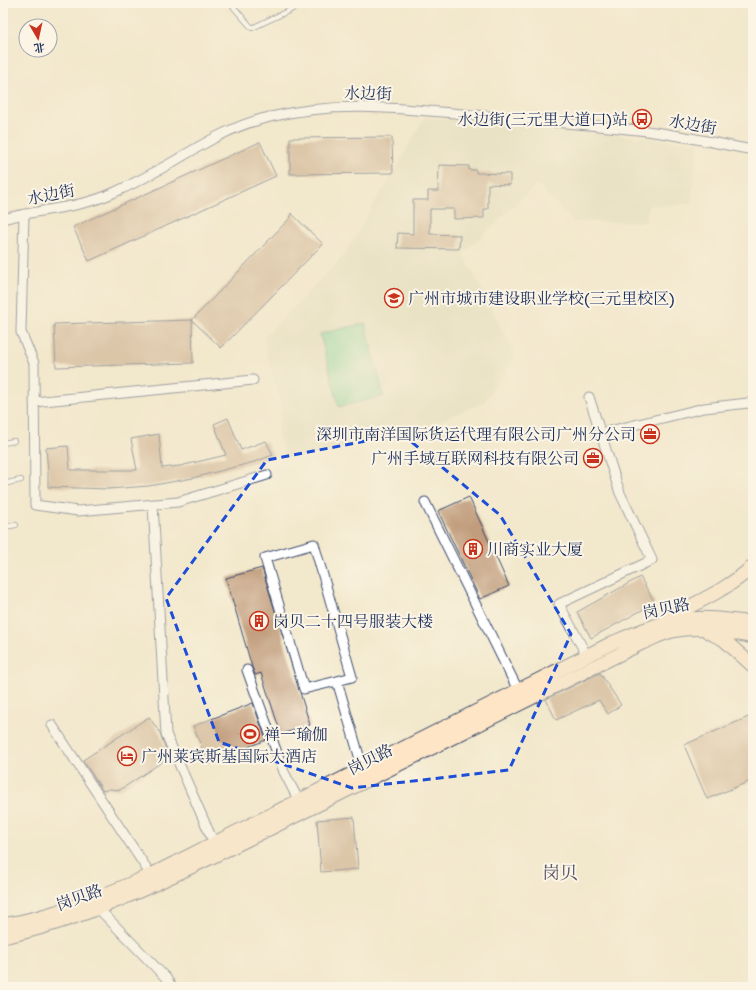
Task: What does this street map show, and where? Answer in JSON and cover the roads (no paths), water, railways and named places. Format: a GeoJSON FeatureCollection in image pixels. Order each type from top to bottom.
{"type":"FeatureCollection","features":[{"type":"Feature","properties":{"kind":"main road"},"geometry":{"type":"LineString","coordinates":[[652,626],[723,588],[753,566]]}},
{"type":"Feature","properties":{"kind":"main road","name":"岗贝路"},"geometry":{"type":"LineString","coordinates":[[302,806],[363,768],[612,643],[652,626],[683,619],[753,623]]}},
{"type":"Feature","properties":{"kind":"main road","name":"岗贝路"},"geometry":{"type":"LineString","coordinates":[[3,936],[39,928],[153,879],[642,643],[673,631],[699,628],[753,637]]}},
{"type":"Feature","properties":{"kind":"main road"},"geometry":{"type":"LineString","coordinates":[[699,628],[723,640],[753,666]]}},
{"type":"Feature","properties":{"kind":"main road","name":"岗贝路"},"geometry":{"type":"LineString","coordinates":[[3,925],[94,904]]}},
{"type":"Feature","properties":{"kind":"street","name":"水边街"},"geometry":{"type":"LineString","coordinates":[[3,219],[69,207],[111,194],[170,164],[225,132],[245,124],[290,112],[347,106],[396,108],[639,130],[753,150]]}},
{"type":"Feature","properties":{"kind":"street"},"geometry":{"type":"LineString","coordinates":[[24,214],[21,332],[34,363],[35,505],[78,511],[178,502],[267,475]]}},
{"type":"Feature","properties":{"kind":"street"},"geometry":{"type":"LineString","coordinates":[[34,402],[253,380]]}},
{"type":"Feature","properties":{"kind":"street"},"geometry":{"type":"LineString","coordinates":[[587,656],[559,604],[652,560],[620,493],[589,397]]}},
{"type":"Feature","properties":{"kind":"street"},"geometry":{"type":"LineString","coordinates":[[601,433],[704,408],[748,403],[753,404]]}},
{"type":"Feature","properties":{"kind":"street"},"geometry":{"type":"LineString","coordinates":[[425,502],[518,690]]}},
{"type":"Feature","properties":{"kind":"street"},"geometry":{"type":"LineString","coordinates":[[153,504],[166,734],[216,848]]}},
{"type":"Feature","properties":{"kind":"street"},"geometry":{"type":"LineString","coordinates":[[314,544],[352,677],[337,681],[304,689],[265,558],[314,544]]}},
{"type":"Feature","properties":{"kind":"street"},"geometry":{"type":"LineString","coordinates":[[248,670],[284,772],[302,806]]}},
{"type":"Feature","properties":{"kind":"street"},"geometry":{"type":"LineString","coordinates":[[337,681],[363,768]]}},
{"type":"Feature","properties":{"kind":"street"},"geometry":{"type":"LineString","coordinates":[[52,725],[153,879]]}},
{"type":"Feature","properties":{"kind":"street"},"geometry":{"type":"LineString","coordinates":[[94,904],[166,978],[172,987]]}},
{"type":"Feature","properties":{"kind":"lane"},"geometry":{"type":"LineString","coordinates":[[230,3],[252,28],[305,3]]}},
{"type":"Feature","properties":{"kind":"lane"},"geometry":{"type":"LineString","coordinates":[[3,443],[14,441]]}},
{"type":"Feature","properties":{"kind":"lane"},"geometry":{"type":"LineString","coordinates":[[3,484],[21,480]]}},
{"type":"Feature","properties":{"kind":"lane"},"geometry":{"type":"LineString","coordinates":[[3,527],[16,525]]}},
{"type":"Feature","properties":{"kind":"place","name":"水边街(三元里大道口)站"},"geometry":{"type":"Point","coordinates":[642,119]}},
{"type":"Feature","properties":{"kind":"place","name":"广州市城市建设职业学校(三元里校区)"},"geometry":{"type":"Point","coordinates":[394,298]}},
{"type":"Feature","properties":{"kind":"place","name":"深圳市南洋国际货运代理有限公司广州分公司"},"geometry":{"type":"Point","coordinates":[650,434]}},
{"type":"Feature","properties":{"kind":"place","name":"广州手域互联网科技有限公司"},"geometry":{"type":"Point","coordinates":[593,458]}},
{"type":"Feature","properties":{"kind":"place","name":"川商实业大厦"},"geometry":{"type":"Point","coordinates":[473,549]}},
{"type":"Feature","properties":{"kind":"place","name":"岗贝二十四号服装大楼"},"geometry":{"type":"Point","coordinates":[259,621]}},
{"type":"Feature","properties":{"kind":"place","name":"禅一瑜伽"},"geometry":{"type":"Point","coordinates":[250,734]}},
{"type":"Feature","properties":{"kind":"place","name":"广州莱宾斯基国际大酒店"},"geometry":{"type":"Point","coordinates":[127,756]}},
{"type":"Feature","properties":{"kind":"district","name":"岗贝"},"geometry":{"type":"Point","coordinates":[560,873]}}]}
